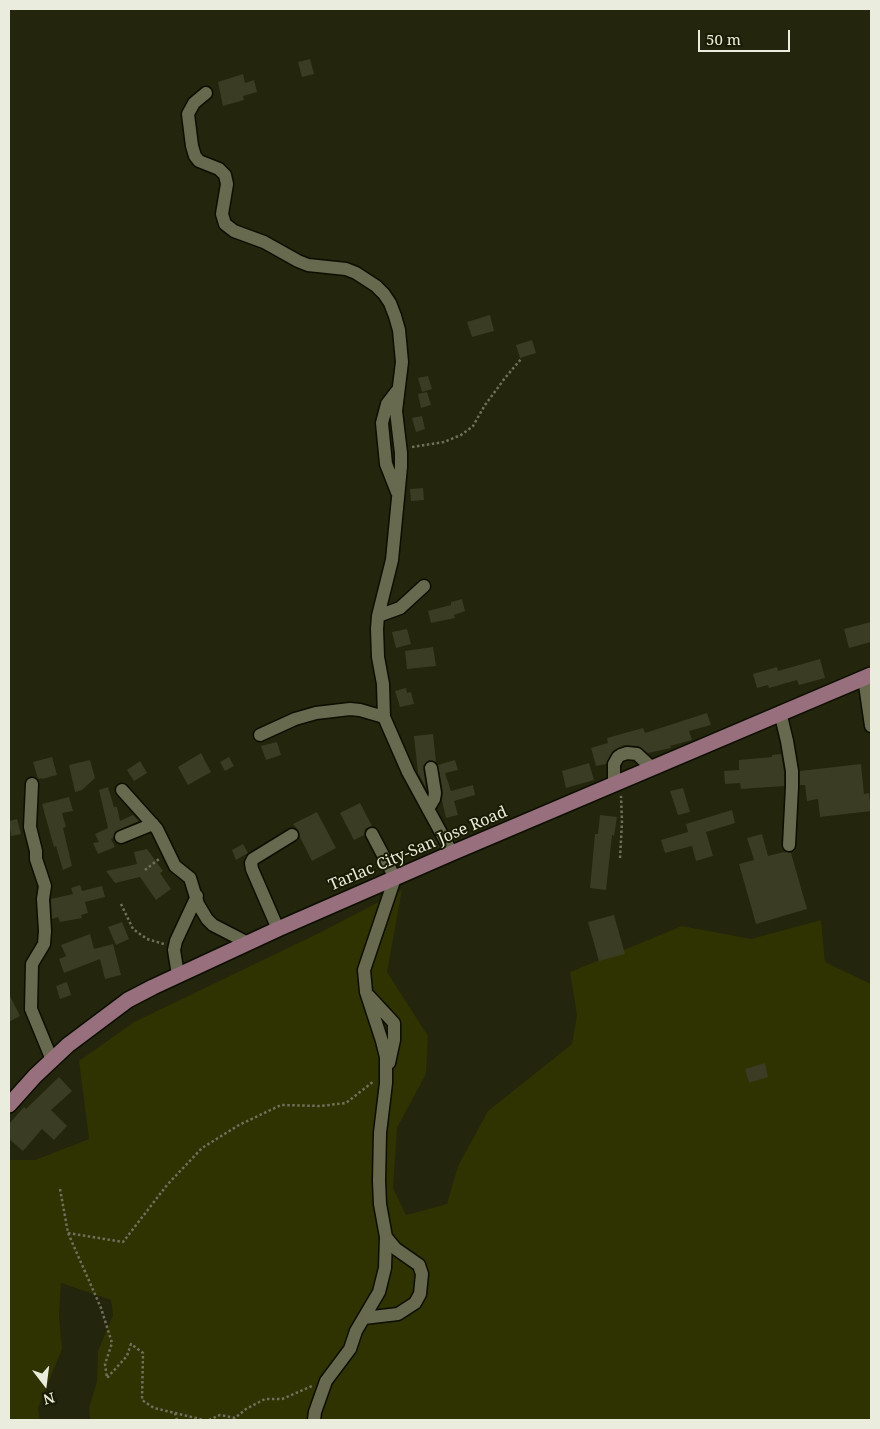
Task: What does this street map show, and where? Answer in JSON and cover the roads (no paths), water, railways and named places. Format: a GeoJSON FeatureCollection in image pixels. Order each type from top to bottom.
{"type":"FeatureCollection","features":[{"type":"Feature","properties":{"kind":"main road","name":"Tarlac City-San Jose Road"},"geometry":{"type":"LineString","coordinates":[[9,1105],[52,1060],[103,1018],[128,1000],[178,975],[452,853],[780,712],[868,677]]}},
{"type":"Feature","properties":{"kind":"street"},"geometry":{"type":"LineString","coordinates":[[206,93],[194,103],[188,114],[192,146],[195,156],[199,160],[218,169],[225,175],[227,184],[222,214],[225,224],[234,231],[264,242],[308,265],[346,269],[356,273],[376,286],[384,294],[390,303],[399,330],[402,362],[396,422],[401,449],[401,467],[392,560],[378,616],[377,643],[384,684],[384,717],[403,763],[452,853]]}},
{"type":"Feature","properties":{"kind":"street"},"geometry":{"type":"LineString","coordinates":[[398,389],[387,404],[382,423],[386,464],[398,494]]}},
{"type":"Feature","properties":{"kind":"street"},"geometry":{"type":"LineString","coordinates":[[378,616],[400,608],[424,586]]}},
{"type":"Feature","properties":{"kind":"street"},"geometry":{"type":"LineString","coordinates":[[868,677],[871,726]]}},
{"type":"Feature","properties":{"kind":"street"},"geometry":{"type":"LineString","coordinates":[[260,735],[295,718],[316,713],[350,709],[384,717]]}},
{"type":"Feature","properties":{"kind":"street"},"geometry":{"type":"LineString","coordinates":[[780,712],[792,771],[789,845]]}},
{"type":"Feature","properties":{"kind":"street"},"geometry":{"type":"LineString","coordinates":[[617,783],[614,764],[621,755],[627,753],[637,754],[652,768]]}},
{"type":"Feature","properties":{"kind":"street"},"geometry":{"type":"LineString","coordinates":[[428,810],[435,793],[431,768]]}},
{"type":"Feature","properties":{"kind":"street"},"geometry":{"type":"LineString","coordinates":[[32,784],[30,827],[36,859],[45,886],[43,899],[45,931],[44,944],[32,964],[31,1010],[52,1060]]}},
{"type":"Feature","properties":{"kind":"street"},"geometry":{"type":"LineString","coordinates":[[122,790],[161,835],[175,866],[190,878],[198,904],[207,919],[248,943]]}},
{"type":"Feature","properties":{"kind":"street"},"geometry":{"type":"LineString","coordinates":[[122,837],[153,824]]}},
{"type":"Feature","properties":{"kind":"street"},"geometry":{"type":"LineString","coordinates":[[314,1420],[318,1400],[331,1373],[346,1356],[356,1331],[373,1304],[383,1280],[385,1261],[386,1237],[380,1204],[379,1181],[380,1133],[387,1070],[384,1049],[366,992],[364,970],[395,878],[372,834]]}},
{"type":"Feature","properties":{"kind":"street"},"geometry":{"type":"LineString","coordinates":[[278,929],[251,864],[253,859],[292,835]]}},
{"type":"Feature","properties":{"kind":"street"},"geometry":{"type":"LineString","coordinates":[[178,975],[174,950],[180,930],[197,896]]}},
{"type":"Feature","properties":{"kind":"street"},"geometry":{"type":"LineString","coordinates":[[364,1318],[398,1314],[415,1303],[420,1294],[422,1274],[420,1265],[396,1249],[386,1237]]}}]}
